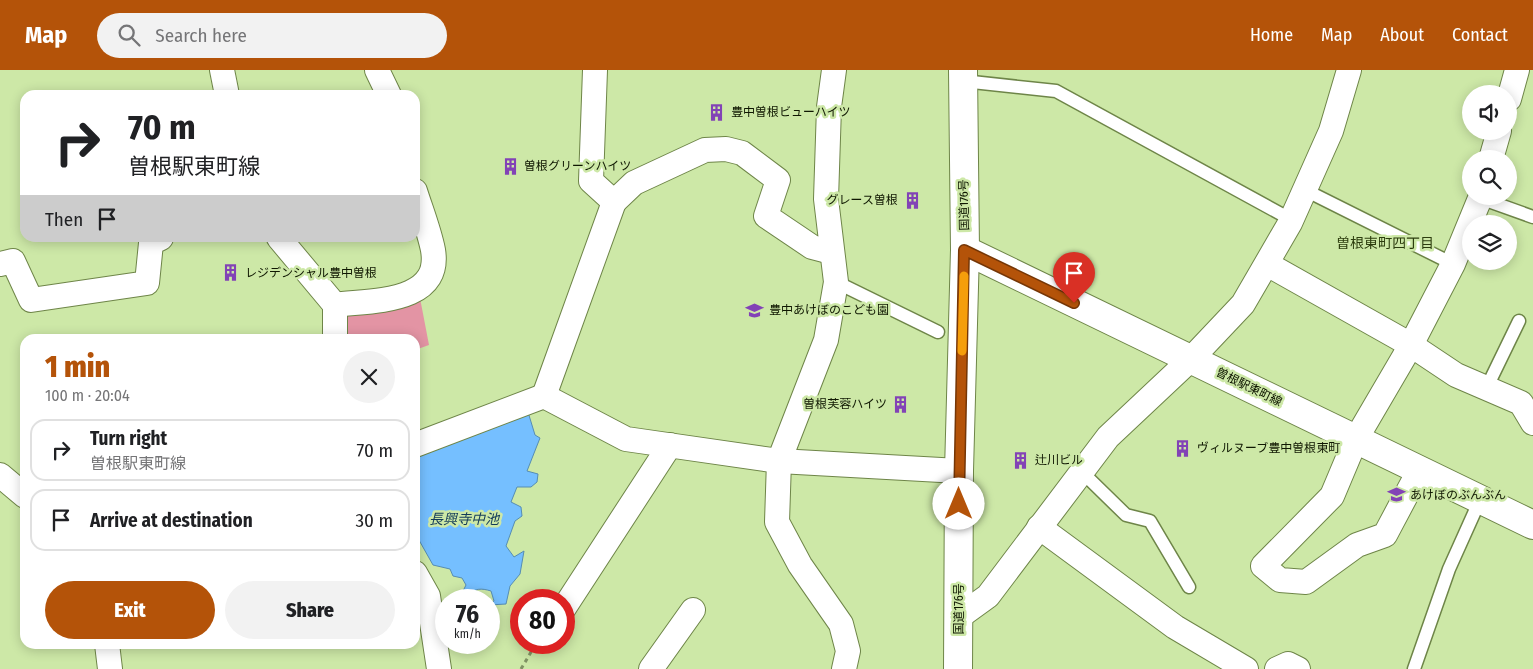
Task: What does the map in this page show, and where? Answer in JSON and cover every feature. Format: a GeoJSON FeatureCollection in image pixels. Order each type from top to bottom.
{"type":"FeatureCollection","features":[{"type":"Feature","properties":{"kind":"main road","name":"国道176号"},"geometry":{"type":"LineString","coordinates":[[958,669],[959,471],[964,250],[963,75]]}},
{"type":"Feature","properties":{"kind":"main road","name":"曽根駅東町線"},"geometry":{"type":"LineString","coordinates":[[964,250],[1533,525]]}},
{"type":"Feature","properties":{"kind":"street"},"geometry":{"type":"LineString","coordinates":[[222,70],[226,90]]}},
{"type":"Feature","properties":{"kind":"street"},"geometry":{"type":"LineString","coordinates":[[377,70],[387,90]]}},
{"type":"Feature","properties":{"kind":"street"},"geometry":{"type":"LineString","coordinates":[[595,70],[591,181],[614,202]]}},
{"type":"Feature","properties":{"kind":"street"},"geometry":{"type":"LineString","coordinates":[[834,70],[829,107],[826,199],[836,282],[826,340],[779,461],[778,522],[800,565],[841,624],[848,651],[844,669]]}},
{"type":"Feature","properties":{"kind":"street"},"geometry":{"type":"LineString","coordinates":[[959,616],[988,596],[1038,527],[1108,437],[1191,359],[1243,304],[1292,220],[1330,131],[1349,70]]}},
{"type":"Feature","properties":{"kind":"street"},"geometry":{"type":"LineString","coordinates":[[1513,85],[1517,70]]}},
{"type":"Feature","properties":{"kind":"street"},"geometry":{"type":"LineString","coordinates":[[544,396],[614,202],[634,183],[705,150],[726,149],[742,153],[778,180],[766,216],[812,247],[831,252]]}},
{"type":"Feature","properties":{"kind":"street"},"geometry":{"type":"LineString","coordinates":[[1419,471],[1384,535],[1357,545],[1306,582],[1280,580],[1263,566],[1332,496],[1356,439],[1411,345],[1453,264],[1477,205]]}},
{"type":"Feature","properties":{"kind":"street"},"geometry":{"type":"LineString","coordinates":[[335,305],[408,295],[426,285],[433,268],[433,251],[420,208]]}},
{"type":"Feature","properties":{"kind":"street"},"geometry":{"type":"LineString","coordinates":[[0,264],[13,261],[31,300],[147,283],[151,243],[153,242]]}},
{"type":"Feature","properties":{"kind":"street"},"geometry":{"type":"LineString","coordinates":[[282,242],[335,305],[335,334]]}},
{"type":"Feature","properties":{"kind":"street"},"geometry":{"type":"LineString","coordinates":[[1267,264],[1411,345],[1456,375],[1521,403],[1533,423]]}},
{"type":"Feature","properties":{"kind":"street"},"geometry":{"type":"LineString","coordinates":[[420,443],[544,396],[626,439],[779,461],[959,471]]}},
{"type":"Feature","properties":{"kind":"street"},"geometry":{"type":"LineString","coordinates":[[575,591],[670,445]]}},
{"type":"Feature","properties":{"kind":"street"},"geometry":{"type":"LineString","coordinates":[[0,475],[20,492]]}},
{"type":"Feature","properties":{"kind":"street"},"geometry":{"type":"LineString","coordinates":[[1038,527],[1175,626],[1246,669]]}},
{"type":"Feature","properties":{"kind":"street"},"geometry":{"type":"LineString","coordinates":[[420,582],[428,596],[439,669]]}},
{"type":"Feature","properties":{"kind":"street"},"geometry":{"type":"LineString","coordinates":[[651,669],[694,610]]}},
{"type":"Feature","properties":{"kind":"street"},"geometry":{"type":"LineString","coordinates":[[108,649],[110,669]]}},
{"type":"Feature","properties":{"kind":"street"},"geometry":{"type":"LineString","coordinates":[[1277,669],[1288,664],[1298,669]]}},
{"type":"Feature","properties":{"kind":"lane"},"geometry":{"type":"LineString","coordinates":[[963,75],[1056,91],[1292,220]]}},
{"type":"Feature","properties":{"kind":"lane"},"geometry":{"type":"LineString","coordinates":[[1305,190],[1453,264]]}},
{"type":"Feature","properties":{"kind":"lane"},"geometry":{"type":"LineString","coordinates":[[1501,205],[1533,217]]}},
{"type":"Feature","properties":{"kind":"lane"},"geometry":{"type":"LineString","coordinates":[[836,282],[938,332]]}},
{"type":"Feature","properties":{"kind":"lane"},"geometry":{"type":"LineString","coordinates":[[1486,389],[1519,321]]}},
{"type":"Feature","properties":{"kind":"lane"},"geometry":{"type":"LineString","coordinates":[[1082,472],[1126,514],[1150,520],[1189,587]]}},
{"type":"Feature","properties":{"kind":"lane"},"geometry":{"type":"LineString","coordinates":[[1414,669],[1449,569],[1480,500]]}},
{"type":"Feature","properties":{"kind":"path"},"geometry":{"type":"LineString","coordinates":[[522,669],[530,654]]}},
{"type":"Feature","properties":{"kind":"shaded area"},"geometry":{"type":"Polygon","coordinates":[[[420,298],[429,345],[420,348],[420,334],[344,334],[342,323],[348,314],[420,298]]]}},
{"type":"Feature","properties":{"kind":"water","name":"長興寺中池"},"geometry":{"type":"Polygon","coordinates":[[[528,412],[535,435],[540,438],[527,471],[538,474],[537,482],[531,487],[517,487],[511,502],[521,507],[522,516],[515,521],[506,546],[514,557],[524,551],[520,574],[510,586],[506,604],[500,604],[500,589],[464,589],[466,585],[462,578],[453,576],[450,569],[433,565],[420,542],[420,454],[528,412]]]}},
{"type":"Feature","properties":{"kind":"slow traffic"},"geometry":{"type":"LineString","coordinates":[[962,351],[964,276]]}},
{"type":"Feature","properties":{"kind":"place","name":"豊中曽根ビューハイツ"},"geometry":{"type":"Point","coordinates":[717,112]}},
{"type":"Feature","properties":{"kind":"place","name":"曽根グリーンハイツ"},"geometry":{"type":"Point","coordinates":[510,166]}},
{"type":"Feature","properties":{"kind":"place","name":"グレース曽根"},"geometry":{"type":"Point","coordinates":[912,200]}},
{"type":"Feature","properties":{"kind":"place","name":"レジデンシャル豊中曽根"},"geometry":{"type":"Point","coordinates":[231,273]}},
{"type":"Feature","properties":{"kind":"place","name":"豊中あけぼのこども園"},"geometry":{"type":"Point","coordinates":[755,310]}},
{"type":"Feature","properties":{"kind":"place","name":"曽根芙蓉ハイツ"},"geometry":{"type":"Point","coordinates":[901,404]}},
{"type":"Feature","properties":{"kind":"place","name":"ヴィルヌーブ豊中曽根東町"},"geometry":{"type":"Point","coordinates":[1183,448]}},
{"type":"Feature","properties":{"kind":"place","name":"辻川ビル"},"geometry":{"type":"Point","coordinates":[1021,460]}},
{"type":"Feature","properties":{"kind":"place","name":"あけぼのぶんぶん"},"geometry":{"type":"Point","coordinates":[1396,495]}},
{"type":"Feature","properties":{"kind":"district","name":"曽根東町四丁目"},"geometry":{"type":"Point","coordinates":[1385,243]}},
{"type":"Feature","properties":{"kind":"route"},"geometry":{"type":"LineString","coordinates":[[959,504],[964,250],[1074,303]]}}]}
